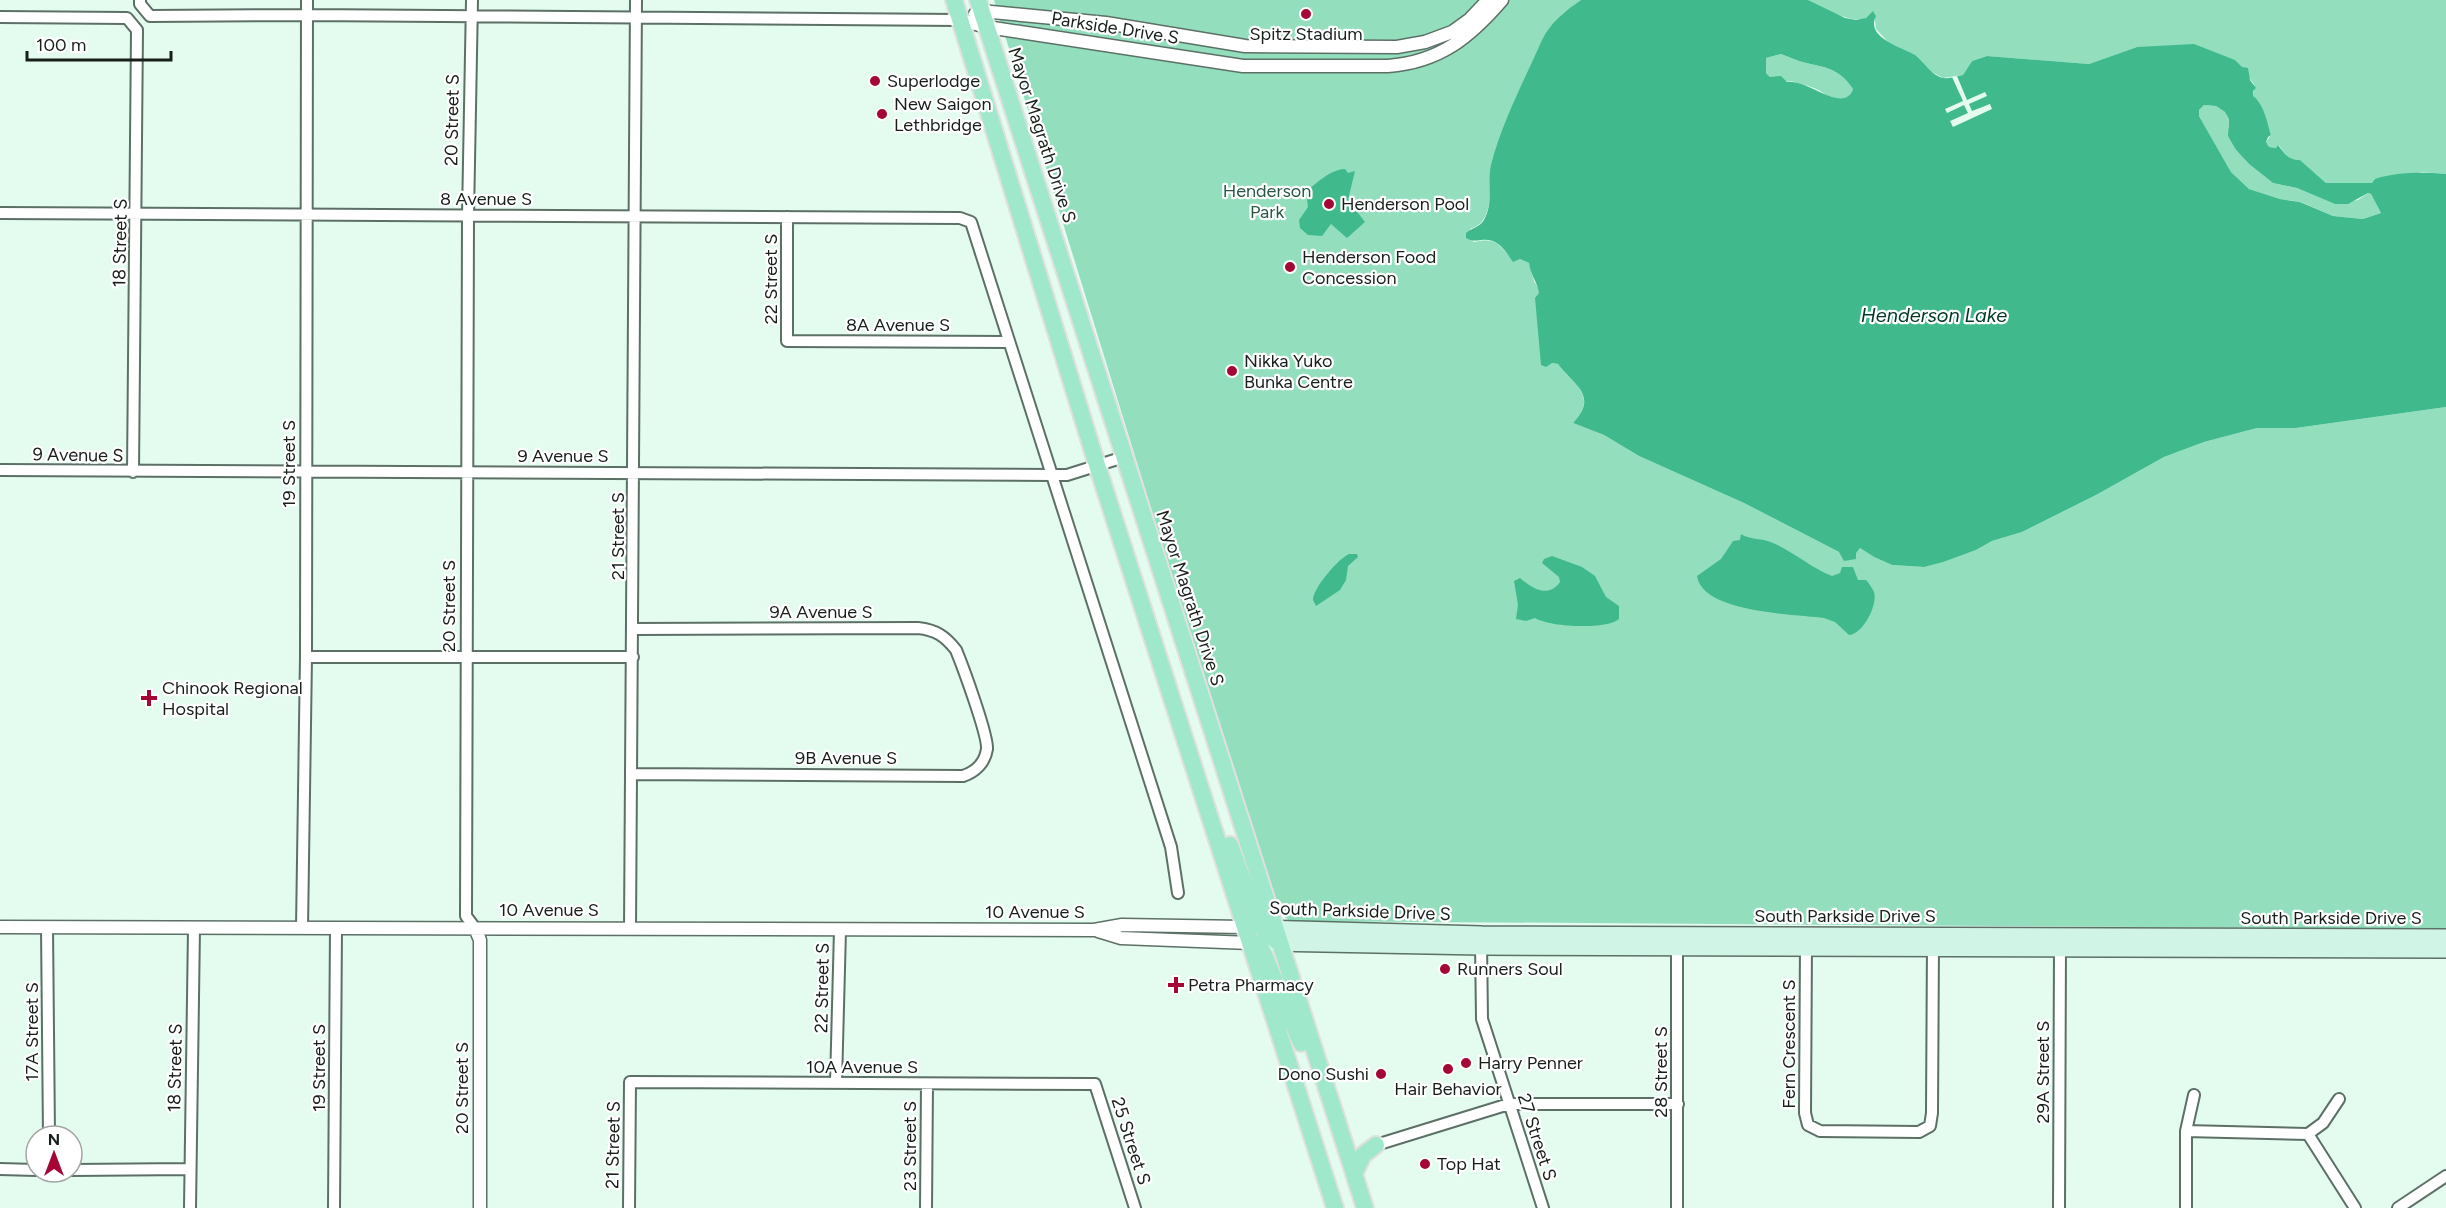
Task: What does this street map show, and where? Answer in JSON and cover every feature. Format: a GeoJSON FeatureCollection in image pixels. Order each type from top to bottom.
{"type":"FeatureCollection","features":[{"type":"Feature","properties":{"kind":"main road","name":"Mayor Magrath Drive S"},"geometry":{"type":"LineString","coordinates":[[954,0],[1187,746],[1261,935],[1328,1092],[1365,1208]]}},
{"type":"Feature","properties":{"kind":"main road","name":"Mayor Magrath Drive S"},"geometry":{"type":"LineString","coordinates":[[982,13],[1124,457],[1261,935],[1335,1208]]}},
{"type":"Feature","properties":{"kind":"main road","name":"South Parkside Drive S"},"geometry":{"type":"LineString","coordinates":[[1261,935],[1481,941],[2060,943],[2446,950]]}},
{"type":"Feature","properties":{"kind":"main road","name":"South Parkside Drive S"},"geometry":{"type":"LineString","coordinates":[[2060,943],[2446,938]]}},
{"type":"Feature","properties":{"kind":"main road"},"geometry":{"type":"LineString","coordinates":[[1343,1137],[1360,1147],[1376,1144]]}},
{"type":"Feature","properties":{"kind":"main road"},"geometry":{"type":"LineString","coordinates":[[1354,1174],[1363,1155],[1376,1144]]}},
{"type":"Feature","properties":{"kind":"street"},"geometry":{"type":"LineString","coordinates":[[140,0],[140,4],[150,16],[960,20]]}},
{"type":"Feature","properties":{"kind":"street","name":"19 Street S"},"geometry":{"type":"LineString","coordinates":[[302,928],[306,657],[307,0]]}},
{"type":"Feature","properties":{"kind":"street","name":"20 Street S"},"geometry":{"type":"LineString","coordinates":[[472,0],[468,216],[466,916],[480,940],[480,1208]]}},
{"type":"Feature","properties":{"kind":"street","name":"21 Street S"},"geometry":{"type":"LineString","coordinates":[[630,929],[636,0]]}},
{"type":"Feature","properties":{"kind":"street","name":"Parkside Drive S"},"geometry":{"type":"LineString","coordinates":[[960,20],[982,13],[1106,23],[1245,46],[1397,47],[1425,42],[1452,32],[1470,19],[1488,0]]}},
{"type":"Feature","properties":{"kind":"street","name":"Parkside Drive S"},"geometry":{"type":"LineString","coordinates":[[982,13],[1243,66],[1388,66],[1430,56],[1460,41],[1480,25],[1502,0]]}},
{"type":"Feature","properties":{"kind":"street","name":"18 Street S"},"geometry":{"type":"LineString","coordinates":[[0,16],[127,18],[137,30],[133,472]]}},
{"type":"Feature","properties":{"kind":"street","name":"8 Avenue S"},"geometry":{"type":"LineString","coordinates":[[0,213],[960,218],[971,222],[1009,342]]}},
{"type":"Feature","properties":{"kind":"street","name":"22 Street S"},"geometry":{"type":"LineString","coordinates":[[787,218],[787,341]]}},
{"type":"Feature","properties":{"kind":"street","name":"8A Avenue S"},"geometry":{"type":"LineString","coordinates":[[787,341],[1009,342]]}},
{"type":"Feature","properties":{"kind":"street"},"geometry":{"type":"LineString","coordinates":[[1009,342],[1171,847],[1178,893]]}},
{"type":"Feature","properties":{"kind":"street","name":"9 Avenue S"},"geometry":{"type":"LineString","coordinates":[[0,470],[1053,476],[1124,457]]}},
{"type":"Feature","properties":{"kind":"street","name":"9A Avenue S"},"geometry":{"type":"LineString","coordinates":[[633,629],[927,629],[945,638],[956,650],[970,693]]}},
{"type":"Feature","properties":{"kind":"street"},"geometry":{"type":"LineString","coordinates":[[306,657],[633,657]]}},
{"type":"Feature","properties":{"kind":"street","name":"9B Avenue S"},"geometry":{"type":"LineString","coordinates":[[632,774],[966,775],[981,765],[987,750],[970,693]]}},
{"type":"Feature","properties":{"kind":"street","name":"10 Avenue S"},"geometry":{"type":"LineString","coordinates":[[0,927],[1097,930],[1122,925],[1261,935]]}},
{"type":"Feature","properties":{"kind":"street","name":"17A Street S"},"geometry":{"type":"LineString","coordinates":[[47,927],[49,1124]]}},
{"type":"Feature","properties":{"kind":"street","name":"18 Street S"},"geometry":{"type":"LineString","coordinates":[[190,1208],[194,928]]}},
{"type":"Feature","properties":{"kind":"street","name":"19 Street S"},"geometry":{"type":"LineString","coordinates":[[334,1208],[336,928]]}},
{"type":"Feature","properties":{"kind":"street","name":"22 Street S"},"geometry":{"type":"LineString","coordinates":[[836,1083],[840,930]]}},
{"type":"Feature","properties":{"kind":"street","name":"27 Street S"},"geometry":{"type":"LineString","coordinates":[[1481,941],[1482,1019],[1542,1208]]}},
{"type":"Feature","properties":{"kind":"street","name":"28 Street S"},"geometry":{"type":"LineString","coordinates":[[1677,941],[1677,1208]]}},
{"type":"Feature","properties":{"kind":"street","name":"Fern Crescent S"},"geometry":{"type":"LineString","coordinates":[[1806,942],[1805,1113],[1808,1125],[1820,1131],[1919,1132],[1930,1126],[1932,1113],[1933,942]]}},
{"type":"Feature","properties":{"kind":"street","name":"29A Street S"},"geometry":{"type":"LineString","coordinates":[[2059,1208],[2060,943]]}},
{"type":"Feature","properties":{"kind":"street","name":"21 Street S"},"geometry":{"type":"LineString","coordinates":[[629,1208],[630,1082]]}},
{"type":"Feature","properties":{"kind":"street","name":"10A Avenue S"},"geometry":{"type":"LineString","coordinates":[[630,1082],[1095,1084]]}},
{"type":"Feature","properties":{"kind":"street","name":"23 Street S"},"geometry":{"type":"LineString","coordinates":[[926,1208],[927,1084]]}},
{"type":"Feature","properties":{"kind":"street","name":"25 Street S"},"geometry":{"type":"LineString","coordinates":[[1095,1084],[1135,1208]]}},
{"type":"Feature","properties":{"kind":"street"},"geometry":{"type":"LineString","coordinates":[[2186,1208],[2186,1131],[2194,1095]]}},
{"type":"Feature","properties":{"kind":"street"},"geometry":{"type":"LineString","coordinates":[[2186,1131],[2308,1134],[2323,1123],[2339,1099]]}},
{"type":"Feature","properties":{"kind":"street"},"geometry":{"type":"LineString","coordinates":[[1376,1144],[1509,1104],[1678,1104]]}},
{"type":"Feature","properties":{"kind":"street"},"geometry":{"type":"LineString","coordinates":[[2308,1134],[2355,1208]]}},
{"type":"Feature","properties":{"kind":"street"},"geometry":{"type":"LineString","coordinates":[[0,1169],[24,1170]]}},
{"type":"Feature","properties":{"kind":"street"},"geometry":{"type":"LineString","coordinates":[[84,1170],[190,1169]]}},
{"type":"Feature","properties":{"kind":"street"},"geometry":{"type":"LineString","coordinates":[[2398,1208],[2446,1176]]}},
{"type":"Feature","properties":{"kind":"green space","name":"Henderson Park"},"geometry":{"type":"Polygon","coordinates":[[[994,0],[1581,0],[1562,14],[1490,193],[1486,215],[1476,227],[1470,229],[1473,242],[1493,241],[1501,246],[1513,261],[1520,259],[1529,263],[1539,289],[1552,363],[1558,364],[1576,384],[1584,398],[1584,405],[1573,423],[1604,435],[1639,456],[1744,503],[1839,552],[1855,553],[1860,548],[1892,565],[1924,567],[2022,532],[2096,495],[2164,457],[2204,442],[2257,428],[2296,428],[2446,407],[2446,929],[1290,921],[1279,913],[994,0]]]}},
{"type":"Feature","properties":{"kind":"green space"},"geometry":{"type":"Polygon","coordinates":[[[1808,0],[2446,0],[2446,174],[2423,172],[2372,183],[2326,183],[2300,160],[2287,156],[2279,145],[2276,148],[2269,147],[2266,142],[2271,135],[2253,96],[2254,84],[2235,60],[2137,47],[2089,64],[1987,56],[1972,61],[1963,75],[1943,78],[1932,72],[1913,54],[1889,43],[1876,29],[1874,12],[1860,20],[1853,19],[1808,0]]]}},
{"type":"Feature","properties":{"kind":"green space"},"geometry":{"type":"Polygon","coordinates":[[[1781,54],[1836,72],[1853,89],[1847,97],[1838,99],[1810,86],[1770,77],[1766,73],[1766,58],[1781,54]]]}},
{"type":"Feature","properties":{"kind":"green space"},"geometry":{"type":"Polygon","coordinates":[[[2204,105],[2216,106],[2225,112],[2229,119],[2228,127],[2236,150],[2273,183],[2297,188],[2336,204],[2358,200],[2368,193],[2371,194],[2381,213],[2363,219],[2333,216],[2301,202],[2280,199],[2249,189],[2231,172],[2199,116],[2199,110],[2204,105]]]}},
{"type":"Feature","properties":{"kind":"water","name":"Henderson Lake"},"geometry":{"type":"Polygon","coordinates":[[[1581,0],[1808,0],[1845,18],[1856,20],[1866,18],[1873,11],[1876,16],[1874,24],[1880,36],[1915,55],[1936,75],[1946,78],[1963,75],[1972,61],[1987,56],[2089,64],[2137,47],[2194,44],[2235,60],[2242,67],[2248,68],[2250,80],[2256,88],[2253,96],[2260,104],[2266,119],[2271,135],[2266,142],[2269,147],[2276,148],[2278,145],[2287,156],[2300,160],[2326,183],[2372,183],[2375,179],[2410,173],[2446,174],[2446,407],[2296,428],[2257,428],[2204,442],[2164,457],[2096,495],[2022,532],[1992,541],[1976,550],[1943,562],[1924,567],[1892,565],[1860,548],[1856,553],[1856,559],[1844,561],[1839,552],[1744,503],[1639,456],[1604,435],[1573,423],[1584,405],[1584,398],[1577,385],[1558,364],[1552,363],[1546,367],[1541,365],[1535,298],[1539,293],[1529,263],[1520,259],[1513,262],[1503,249],[1492,241],[1466,238],[1466,233],[1480,224],[1487,213],[1490,199],[1490,172],[1496,149],[1507,117],[1542,40],[1554,22],[1581,0]],[[1781,54],[1766,58],[1766,73],[1770,77],[1781,76],[1787,82],[1805,85],[1834,97],[1848,96],[1853,89],[1836,72],[1781,54]],[[2204,105],[2199,110],[2199,116],[2231,172],[2249,189],[2280,199],[2300,202],[2333,216],[2363,219],[2381,213],[2371,194],[2368,193],[2348,204],[2335,204],[2297,188],[2273,183],[2236,150],[2228,136],[2229,119],[2225,112],[2216,106],[2204,105]]]}},
{"type":"Feature","properties":{"kind":"water","name":"Henderson Pool"},"geometry":{"type":"Polygon","coordinates":[[[1345,169],[1348,173],[1355,171],[1348,200],[1365,222],[1347,238],[1331,224],[1322,236],[1308,235],[1300,228],[1299,220],[1308,207],[1306,191],[1329,174],[1345,169]]]}},
{"type":"Feature","properties":{"kind":"water"},"geometry":{"type":"Polygon","coordinates":[[[1741,534],[1773,543],[1832,576],[1840,573],[1842,567],[1853,567],[1858,580],[1866,580],[1874,592],[1872,611],[1864,624],[1859,630],[1849,635],[1835,622],[1824,618],[1772,613],[1715,598],[1703,588],[1697,576],[1721,559],[1733,541],[1740,540],[1741,534]]]}},
{"type":"Feature","properties":{"kind":"water"},"geometry":{"type":"Polygon","coordinates":[[[1349,554],[1357,554],[1358,557],[1348,566],[1346,580],[1340,590],[1316,606],[1313,600],[1314,595],[1321,581],[1349,554]]]}},
{"type":"Feature","properties":{"kind":"water"},"geometry":{"type":"Polygon","coordinates":[[[1552,556],[1582,567],[1595,576],[1606,597],[1619,606],[1619,619],[1602,625],[1577,626],[1552,624],[1535,618],[1526,621],[1516,619],[1518,605],[1514,581],[1520,578],[1545,591],[1555,587],[1560,582],[1559,577],[1542,563],[1544,559],[1552,556]]]}},
{"type":"Feature","properties":{"kind":"pier"},"geometry":{"type":"Polygon","coordinates":[[[1957,76],[1967,100],[1985,92],[1987,96],[1969,104],[1972,111],[1990,104],[1992,109],[1953,127],[1950,121],[1968,113],[1964,105],[1947,113],[1945,109],[1963,101],[1952,77],[1957,76]]]}},
{"type":"Feature","properties":{"kind":"place","name":"Spitz Stadium"},"geometry":{"type":"Point","coordinates":[1306,14]}},
{"type":"Feature","properties":{"kind":"place","name":"Superlodge"},"geometry":{"type":"Point","coordinates":[875,81]}},
{"type":"Feature","properties":{"kind":"place","name":"New Saigon Lethbridge"},"geometry":{"type":"Point","coordinates":[882,114]}},
{"type":"Feature","properties":{"kind":"place","name":"Henderson Pool"},"geometry":{"type":"Point","coordinates":[1329,204]}},
{"type":"Feature","properties":{"kind":"place","name":"Henderson Food Concession"},"geometry":{"type":"Point","coordinates":[1290,267]}},
{"type":"Feature","properties":{"kind":"place","name":"Nikka Yuko Bunka Centre"},"geometry":{"type":"Point","coordinates":[1232,371]}},
{"type":"Feature","properties":{"kind":"place","name":"Chinook Regional Hospital"},"geometry":{"type":"Point","coordinates":[149,698]}},
{"type":"Feature","properties":{"kind":"place","name":"Runners Soul"},"geometry":{"type":"Point","coordinates":[1445,969]}},
{"type":"Feature","properties":{"kind":"place","name":"Petra Pharmacy"},"geometry":{"type":"Point","coordinates":[1176,985]}},
{"type":"Feature","properties":{"kind":"place","name":"Harry Penner"},"geometry":{"type":"Point","coordinates":[1466,1063]}},
{"type":"Feature","properties":{"kind":"place","name":"Hair Behavior"},"geometry":{"type":"Point","coordinates":[1448,1069]}},
{"type":"Feature","properties":{"kind":"place","name":"Dono Sushi"},"geometry":{"type":"Point","coordinates":[1381,1074]}},
{"type":"Feature","properties":{"kind":"place","name":"Top Hat"},"geometry":{"type":"Point","coordinates":[1425,1164]}}]}
